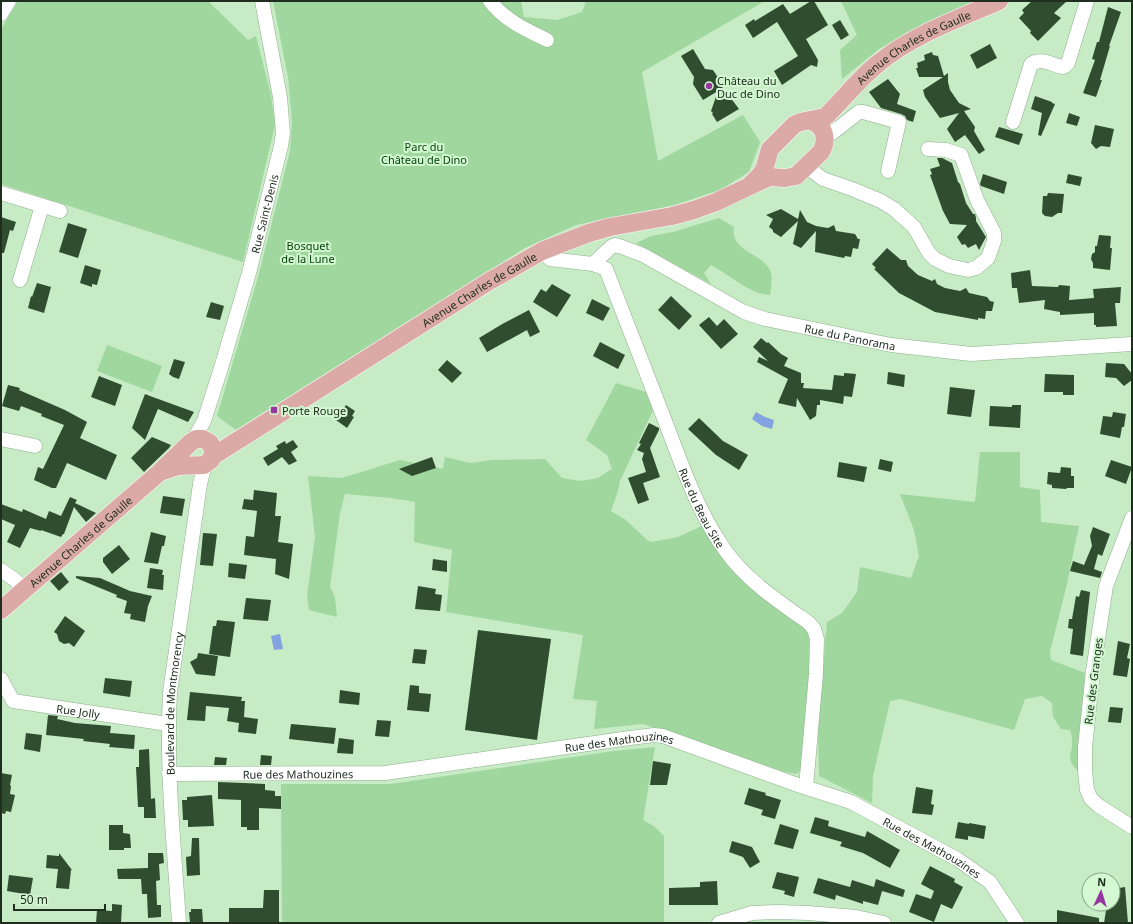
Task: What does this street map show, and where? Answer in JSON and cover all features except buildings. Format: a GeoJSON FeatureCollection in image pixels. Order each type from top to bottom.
{"type":"FeatureCollection","features":[{"type":"Feature","properties":{"kind":"main road","name":"Avenue Charles de Gaulle"},"geometry":{"type":"LineString","coordinates":[[750,186],[761,174],[772,146],[794,125],[826,116],[879,62],[907,43],[932,30],[999,1]]}},
{"type":"Feature","properties":{"kind":"main road","name":"Avenue Charles de Gaulle"},"geometry":{"type":"LineString","coordinates":[[1,610],[160,472],[201,452],[222,445],[231,444],[475,290],[542,251],[589,233],[610,227],[672,216],[694,210],[716,202],[769,177],[786,178],[796,176],[821,152],[824,147],[824,134],[828,119],[836,106]]}},
{"type":"Feature","properties":{"kind":"main road"},"geometry":{"type":"LineString","coordinates":[[810,121],[821,127],[824,134]]}},
{"type":"Feature","properties":{"kind":"main road"},"geometry":{"type":"LineString","coordinates":[[769,153],[769,166],[772,171],[780,177]]}},
{"type":"Feature","properties":{"kind":"street"},"geometry":{"type":"LineString","coordinates":[[1,14],[8,1]]}},
{"type":"Feature","properties":{"kind":"street","name":"Rue Saint-Denis"},"geometry":{"type":"LineString","coordinates":[[201,452],[204,421],[249,273],[281,146],[283,125],[280,97],[262,1]]}},
{"type":"Feature","properties":{"kind":"street"},"geometry":{"type":"LineString","coordinates":[[490,1],[519,26],[547,40]]}},
{"type":"Feature","properties":{"kind":"street"},"geometry":{"type":"LineString","coordinates":[[1013,122],[1031,64],[1036,61],[1040,61],[1063,67],[1068,63],[1087,1]]}},
{"type":"Feature","properties":{"kind":"street"},"geometry":{"type":"LineString","coordinates":[[824,134],[832,133],[859,112],[898,122],[888,171]]}},
{"type":"Feature","properties":{"kind":"street"},"geometry":{"type":"LineString","coordinates":[[808,165],[823,179],[881,201],[894,209],[914,226],[929,253],[940,263],[968,270],[976,268],[988,258],[994,240],[994,233],[977,200],[961,155],[946,150],[928,149]]}},
{"type":"Feature","properties":{"kind":"street"},"geometry":{"type":"LineString","coordinates":[[1,193],[60,212]]}},
{"type":"Feature","properties":{"kind":"street"},"geometry":{"type":"LineString","coordinates":[[20,280],[42,206]]}},
{"type":"Feature","properties":{"kind":"street","name":"Rue du Panorama"},"geometry":{"type":"LineString","coordinates":[[593,264],[611,247],[615,245],[622,246],[643,255],[744,312],[765,319],[891,345],[970,354],[1132,344]]}},
{"type":"Feature","properties":{"kind":"street","name":"Rue du Beau Site"},"geometry":{"type":"LineString","coordinates":[[542,251],[550,259],[593,264],[606,269],[690,487],[711,528],[725,550],[741,570],[758,585],[809,623],[814,629],[817,639],[816,674],[806,787]]}},
{"type":"Feature","properties":{"kind":"street"},"geometry":{"type":"LineString","coordinates":[[1,439],[35,446]]}},
{"type":"Feature","properties":{"kind":"street","name":"Boulevard de Montmorency"},"geometry":{"type":"LineString","coordinates":[[179,923],[169,774],[168,724],[170,692],[200,484],[199,472],[201,452]]}},
{"type":"Feature","properties":{"kind":"street","name":"Rue des Granges"},"geometry":{"type":"LineString","coordinates":[[1132,518],[1106,586],[1093,671],[1085,747],[1085,771],[1091,799],[1099,806],[1132,826]]}},
{"type":"Feature","properties":{"kind":"street"},"geometry":{"type":"LineString","coordinates":[[1,570],[16,580],[24,589]]}},
{"type":"Feature","properties":{"kind":"street","name":"Rue Jolly"},"geometry":{"type":"LineString","coordinates":[[1,680],[14,702],[168,724]]}},
{"type":"Feature","properties":{"kind":"street","name":"Rue des Mathouzines"},"geometry":{"type":"LineString","coordinates":[[169,774],[385,773],[654,736],[671,739],[851,802],[957,859],[990,882],[1017,923]]}},
{"type":"Feature","properties":{"kind":"street"},"geometry":{"type":"LineString","coordinates":[[719,923],[752,913],[777,912],[856,917],[884,923]]}},
{"type":"Feature","properties":{"kind":"green space"},"geometry":{"type":"Polygon","coordinates":[[[18,1],[208,1],[248,40],[256,36],[271,95],[275,125],[243,262],[1,184],[1,29],[18,1]]]}},
{"type":"Feature","properties":{"kind":"green space","name":"Parc du Château de Dino"},"geometry":{"type":"Polygon","coordinates":[[[273,1],[521,1],[524,17],[557,20],[582,12],[586,1],[765,1],[642,72],[658,161],[743,115],[760,142],[749,172],[720,190],[675,205],[576,225],[525,248],[236,430],[217,416],[258,277],[290,151],[292,121],[288,77],[273,1]]]}},
{"type":"Feature","properties":{"kind":"green space"},"geometry":{"type":"Polygon","coordinates":[[[841,1],[977,1],[936,19],[879,49],[842,79],[840,50],[857,35],[841,1]]]}},
{"type":"Feature","properties":{"kind":"green space"},"geometry":{"type":"Polygon","coordinates":[[[719,218],[734,227],[734,235],[741,246],[760,259],[770,270],[772,279],[770,295],[762,294],[747,288],[711,265],[704,273],[711,284],[636,243],[651,236],[673,232],[719,218]]]}},
{"type":"Feature","properties":{"kind":"green space"},"geometry":{"type":"Polygon","coordinates":[[[107,345],[162,366],[152,392],[97,371],[107,345]]]}},
{"type":"Feature","properties":{"kind":"green space"},"geometry":{"type":"Polygon","coordinates":[[[616,383],[646,392],[654,408],[620,481],[611,511],[626,520],[647,540],[652,542],[678,537],[708,523],[727,559],[801,621],[808,632],[810,654],[802,770],[796,774],[785,772],[643,724],[594,729],[597,701],[573,699],[583,635],[446,612],[452,550],[414,542],[415,502],[391,498],[345,494],[340,513],[330,587],[335,597],[337,617],[309,610],[307,596],[315,537],[308,476],[342,478],[400,460],[443,469],[445,457],[470,463],[493,460],[545,459],[562,478],[581,481],[598,478],[612,469],[607,455],[586,440],[616,383]]]}},
{"type":"Feature","properties":{"kind":"green space"},"geometry":{"type":"Polygon","coordinates":[[[980,452],[1020,452],[1020,487],[1040,490],[1041,522],[1079,526],[1066,588],[1050,652],[1051,660],[1085,673],[1079,772],[1070,760],[1072,737],[1070,730],[1061,729],[1053,717],[1052,703],[1042,696],[1025,699],[1014,730],[901,699],[890,701],[873,776],[872,803],[819,776],[818,726],[827,622],[842,613],[857,592],[860,567],[911,578],[919,556],[914,530],[900,494],[975,502],[980,452]]]}},
{"type":"Feature","properties":{"kind":"green space"},"geometry":{"type":"Polygon","coordinates":[[[655,747],[643,820],[655,827],[664,836],[664,923],[282,923],[281,784],[391,784],[614,751],[655,747]]]}},
{"type":"Feature","properties":{"kind":"water"},"geometry":{"type":"Polygon","coordinates":[[[756,412],[774,420],[772,429],[762,426],[752,419],[756,412]]]}},
{"type":"Feature","properties":{"kind":"water"},"geometry":{"type":"Polygon","coordinates":[[[280,634],[283,649],[274,650],[271,636],[280,634]]]}},
{"type":"Feature","properties":{"kind":"place","name":"Château du Duc de Dino"},"geometry":{"type":"Point","coordinates":[709,86]}},
{"type":"Feature","properties":{"kind":"place","name":"Porte Rouge"},"geometry":{"type":"Point","coordinates":[274,410]}},
{"type":"Feature","properties":{"kind":"park label","name":"Bosquet de la Lune"},"geometry":{"type":"Point","coordinates":[308,251]}}]}
